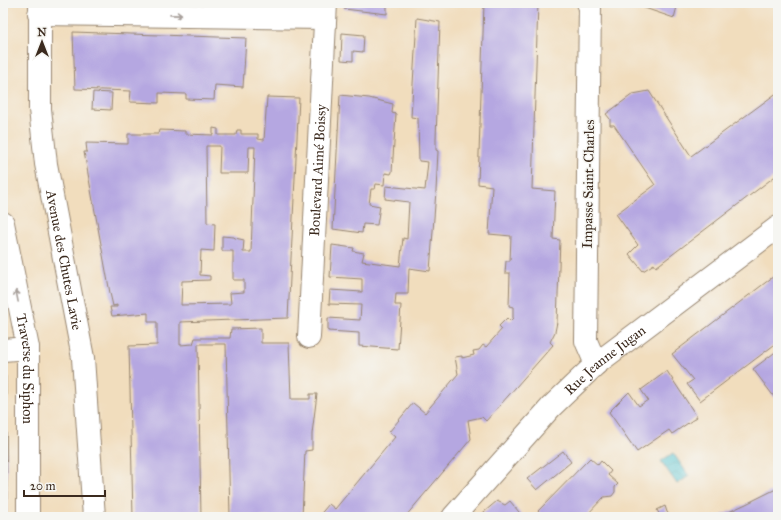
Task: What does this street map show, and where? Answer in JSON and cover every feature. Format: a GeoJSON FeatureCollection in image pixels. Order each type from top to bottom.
{"type":"FeatureCollection","features":[{"type":"Feature","properties":{"kind":"street","name":"Impasse Saint-Charles"},"geometry":{"type":"LineString","coordinates":[[588,3],[590,4],[586,341],[596,364]]}},
{"type":"Feature","properties":{"kind":"street"},"geometry":{"type":"LineString","coordinates":[[40,8],[326,10]]}},
{"type":"Feature","properties":{"kind":"street","name":"Avenue des Chutes Lavie"},"geometry":{"type":"LineString","coordinates":[[40,8],[38,74],[42,132],[46,164],[83,358],[94,517]]}},
{"type":"Feature","properties":{"kind":"street","name":"Boulevard Aimé Boissy"},"geometry":{"type":"LineString","coordinates":[[309,336],[326,10]]}},
{"type":"Feature","properties":{"kind":"street","name":"Traverse du Siphon"},"geometry":{"type":"LineString","coordinates":[[3,223],[28,348],[28,517]]}},
{"type":"Feature","properties":{"kind":"street","name":"Rue Jeanne Jugan"},"geometry":{"type":"LineString","coordinates":[[453,517],[551,407],[596,364],[778,226]]}},
{"type":"Feature","properties":{"kind":"street"},"geometry":{"type":"LineString","coordinates":[[3,350],[28,348]]}},
{"type":"Feature","properties":{"kind":"path"},"geometry":{"type":"LineString","coordinates":[[3,31],[4,53]]}},
{"type":"Feature","properties":{"kind":"water"},"geometry":{"type":"Polygon","coordinates":[[[673,453],[689,476],[677,484],[661,461],[673,453]]]}},
{"type":"Feature","properties":{"kind":"building"},"geometry":{"type":"Polygon","coordinates":[[[344,3],[387,3],[387,14],[344,9],[344,3]]]}},
{"type":"Feature","properties":{"kind":"building"},"geometry":{"type":"Polygon","coordinates":[[[484,3],[538,3],[532,189],[555,191],[553,239],[560,240],[557,322],[555,332],[550,342],[553,345],[486,421],[482,417],[468,420],[471,439],[405,517],[318,517],[329,504],[335,509],[395,437],[389,432],[413,403],[425,413],[458,374],[455,357],[462,356],[462,358],[474,355],[473,351],[479,350],[483,345],[486,347],[502,329],[499,326],[507,318],[510,321],[513,318],[513,307],[509,306],[510,273],[505,273],[506,261],[510,261],[511,236],[489,234],[492,186],[478,184],[484,3]]]}},
{"type":"Feature","properties":{"kind":"building"},"geometry":{"type":"Polygon","coordinates":[[[630,3],[678,3],[674,18],[630,3]]]}},
{"type":"Feature","properties":{"kind":"building"},"geometry":{"type":"Polygon","coordinates":[[[417,18],[440,22],[436,139],[436,150],[438,151],[430,271],[409,268],[408,294],[396,294],[395,305],[401,305],[398,349],[359,346],[359,333],[328,331],[328,318],[360,320],[361,305],[329,304],[330,290],[362,292],[362,279],[330,277],[332,245],[354,248],[353,251],[364,253],[362,261],[400,266],[403,238],[407,239],[409,202],[385,199],[386,186],[425,190],[428,162],[419,161],[418,118],[411,117],[417,18]]]}},
{"type":"Feature","properties":{"kind":"building"},"geometry":{"type":"Polygon","coordinates":[[[73,32],[246,38],[243,87],[215,85],[214,100],[186,99],[186,94],[159,93],[159,103],[130,102],[131,91],[75,89],[73,32]]]}},
{"type":"Feature","properties":{"kind":"building"},"geometry":{"type":"Polygon","coordinates":[[[342,33],[364,35],[363,52],[353,51],[353,61],[341,60],[342,33]]]}},
{"type":"Feature","properties":{"kind":"building"},"geometry":{"type":"Polygon","coordinates":[[[649,91],[691,156],[778,92],[778,174],[656,267],[654,264],[643,271],[629,254],[638,245],[616,214],[655,185],[614,125],[610,125],[610,119],[606,114],[633,94],[649,91]]]}},
{"type":"Feature","properties":{"kind":"building"},"geometry":{"type":"Polygon","coordinates":[[[93,92],[112,93],[111,110],[92,109],[93,92]]]}},
{"type":"Feature","properties":{"kind":"building"},"geometry":{"type":"Polygon","coordinates":[[[340,95],[369,98],[393,104],[392,113],[396,114],[392,172],[391,174],[385,173],[384,185],[376,184],[375,189],[371,189],[369,204],[380,206],[377,225],[363,224],[362,233],[333,229],[340,95]]]}},
{"type":"Feature","properties":{"kind":"building"},"geometry":{"type":"Polygon","coordinates":[[[267,97],[299,98],[288,318],[180,322],[180,345],[193,344],[195,338],[230,338],[231,329],[261,328],[261,343],[289,343],[291,399],[310,399],[310,394],[317,394],[312,434],[312,450],[305,451],[302,517],[230,517],[226,344],[198,344],[201,517],[133,517],[129,346],[157,345],[157,322],[148,322],[148,313],[112,316],[110,307],[117,307],[117,305],[113,306],[110,293],[84,152],[87,152],[86,143],[128,144],[128,134],[158,134],[159,130],[185,131],[185,134],[213,135],[213,128],[218,129],[218,135],[236,135],[237,130],[241,130],[241,134],[258,134],[258,139],[264,140],[267,97]],[[206,146],[207,223],[215,224],[214,251],[201,250],[200,275],[210,276],[210,280],[182,281],[181,305],[231,304],[230,293],[244,292],[244,280],[233,280],[233,251],[222,251],[222,236],[244,240],[243,252],[251,252],[255,147],[249,147],[248,173],[219,173],[220,146],[206,146]]]}},
{"type":"Feature","properties":{"kind":"building"},"geometry":{"type":"Polygon","coordinates":[[[778,273],[778,342],[700,401],[687,384],[693,380],[672,354],[778,273]]]}},
{"type":"Feature","properties":{"kind":"building"},"geometry":{"type":"Polygon","coordinates":[[[778,350],[778,402],[753,369],[778,350]]]}},
{"type":"Feature","properties":{"kind":"building"},"geometry":{"type":"Polygon","coordinates":[[[667,371],[697,417],[672,434],[669,430],[637,452],[609,412],[629,392],[639,406],[648,400],[641,390],[667,371]]]}},
{"type":"Feature","properties":{"kind":"building"},"geometry":{"type":"Polygon","coordinates":[[[3,376],[6,376],[7,517],[3,517],[3,376]]]}},
{"type":"Feature","properties":{"kind":"building"},"geometry":{"type":"Polygon","coordinates":[[[563,451],[571,462],[537,490],[527,479],[563,451]]]}},
{"type":"Feature","properties":{"kind":"building"},"geometry":{"type":"Polygon","coordinates":[[[590,458],[598,465],[601,461],[611,471],[608,475],[618,484],[615,487],[615,492],[612,496],[604,497],[585,517],[543,517],[538,511],[590,458]]]}},
{"type":"Feature","properties":{"kind":"building"},"geometry":{"type":"Polygon","coordinates":[[[778,469],[778,481],[774,472],[778,469]]]}},
{"type":"Feature","properties":{"kind":"building"},"geometry":{"type":"Polygon","coordinates":[[[778,488],[778,517],[718,517],[746,504],[778,488]]]}},
{"type":"Feature","properties":{"kind":"building"},"geometry":{"type":"Polygon","coordinates":[[[497,501],[505,505],[510,501],[523,517],[478,517],[497,501]]]}},
{"type":"Feature","properties":{"kind":"building"},"geometry":{"type":"Polygon","coordinates":[[[665,506],[671,517],[661,517],[657,510],[665,506]]]}}]}
